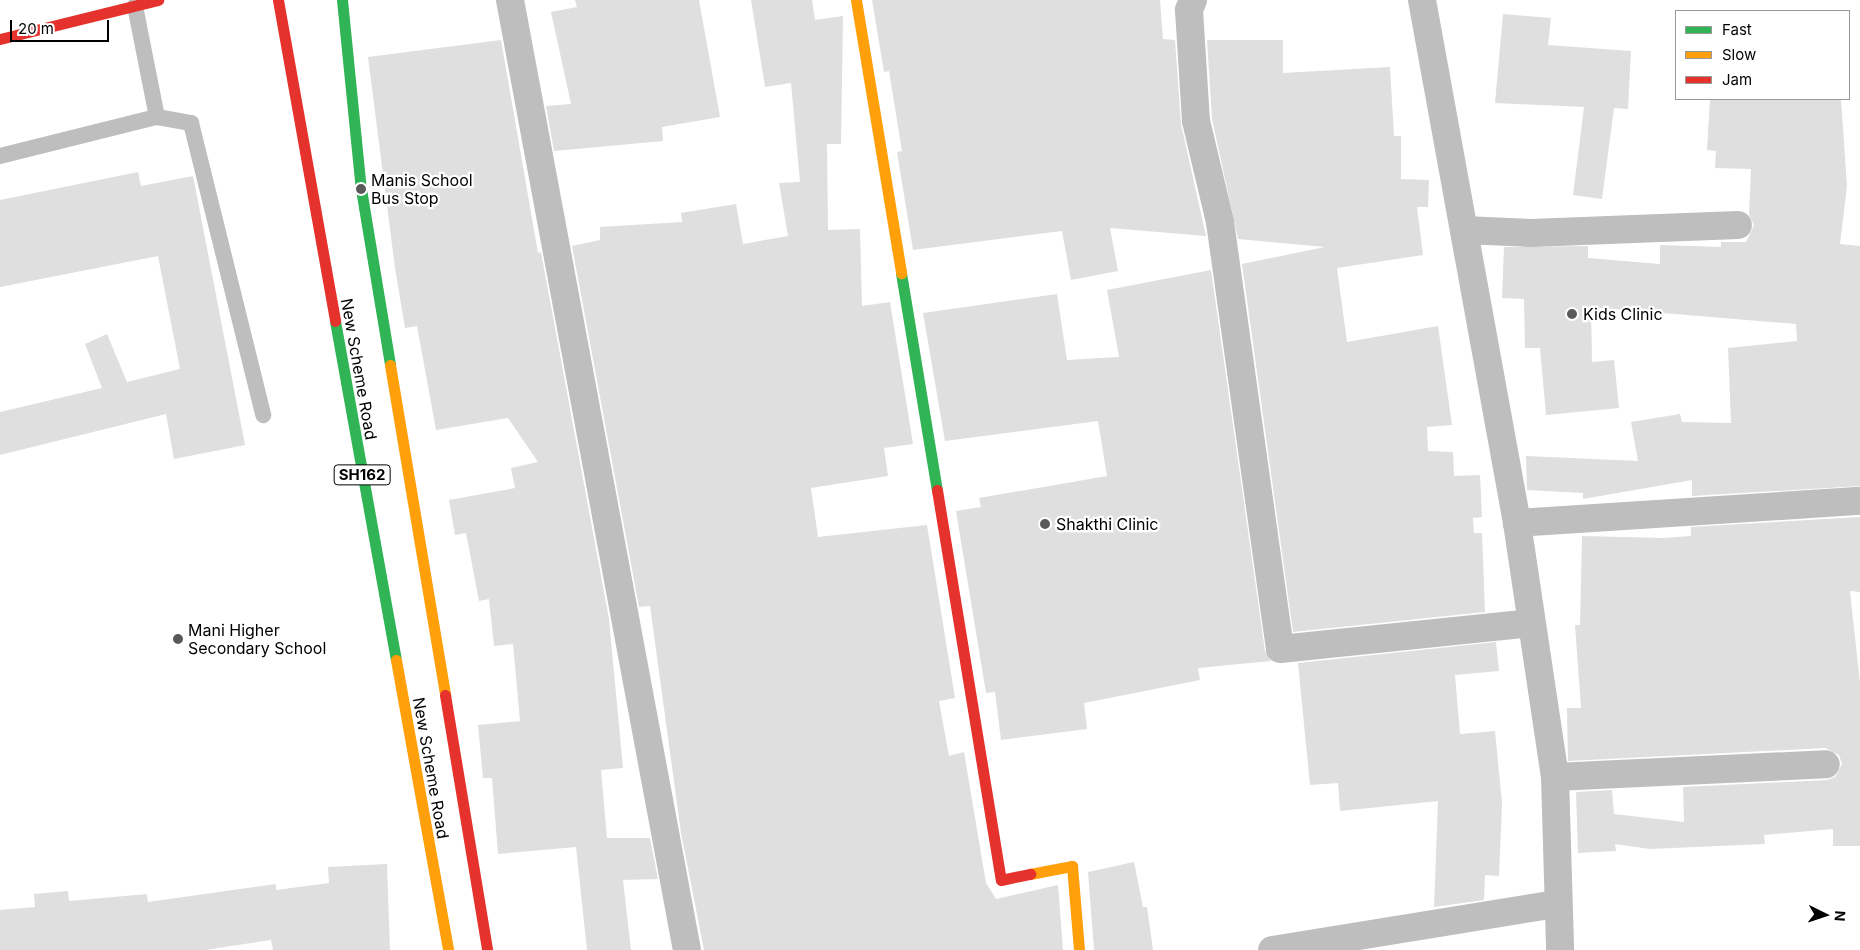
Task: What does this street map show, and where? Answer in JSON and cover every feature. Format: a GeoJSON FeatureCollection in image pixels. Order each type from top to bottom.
{"type":"FeatureCollection","features":[{"type":"Feature","properties":{"kind":"main road"},"geometry":{"type":"LineString","coordinates":[[0,39],[158,0]]}},
{"type":"Feature","properties":{"kind":"main road","name":"New Scheme Road"},"geometry":{"type":"LineString","coordinates":[[278,0],[448,950]]}},
{"type":"Feature","properties":{"kind":"main road","name":"New Scheme Road"},"geometry":{"type":"LineString","coordinates":[[342,0],[361,189],[487,950]]}},
{"type":"Feature","properties":{"kind":"main road"},"geometry":{"type":"LineString","coordinates":[[856,0],[1001,880],[1072,866],[1080,950]]}},
{"type":"Feature","properties":{"kind":"street"},"geometry":{"type":"LineString","coordinates":[[510,0],[687,950]]}},
{"type":"Feature","properties":{"kind":"street"},"geometry":{"type":"LineString","coordinates":[[1193,0],[1189,10],[1196,121],[1220,222],[1280,649],[1531,623]]}},
{"type":"Feature","properties":{"kind":"street"},"geometry":{"type":"LineString","coordinates":[[1422,0],[1517,523],[1555,777],[1556,904],[1560,950]]}},
{"type":"Feature","properties":{"kind":"street"},"geometry":{"type":"LineString","coordinates":[[1464,230],[1531,233],[1738,224]]}},
{"type":"Feature","properties":{"kind":"street"},"geometry":{"type":"LineString","coordinates":[[1517,523],[1860,501]]}},
{"type":"Feature","properties":{"kind":"street"},"geometry":{"type":"LineString","coordinates":[[1555,777],[1826,764]]}},
{"type":"Feature","properties":{"kind":"street"},"geometry":{"type":"LineString","coordinates":[[1272,950],[1556,904]]}},
{"type":"Feature","properties":{"kind":"lane"},"geometry":{"type":"LineString","coordinates":[[135,6],[157,117]]}},
{"type":"Feature","properties":{"kind":"lane"},"geometry":{"type":"LineString","coordinates":[[0,156],[157,117],[191,123],[263,414]]}},
{"type":"Feature","properties":{"kind":"building"},"geometry":{"type":"Polygon","coordinates":[[[575,0],[699,0],[720,117],[662,127],[663,141],[554,151],[546,106],[571,104],[551,12],[577,7],[575,0]]]}},
{"type":"Feature","properties":{"kind":"building"},"geometry":{"type":"Polygon","coordinates":[[[751,0],[812,0],[815,20],[843,16],[841,144],[827,144],[828,230],[860,229],[862,306],[890,302],[913,444],[884,448],[888,476],[811,488],[818,537],[927,525],[955,698],[939,701],[949,756],[964,752],[986,883],[996,899],[1058,885],[1063,950],[704,950],[681,833],[650,606],[639,607],[572,246],[600,240],[600,227],[682,222],[681,213],[736,204],[743,244],[788,236],[779,183],[800,182],[791,83],[765,87],[751,0]]]}},
{"type":"Feature","properties":{"kind":"building"},"geometry":{"type":"Polygon","coordinates":[[[872,0],[1160,0],[1163,39],[1175,40],[1181,124],[1206,236],[1110,228],[1118,271],[1071,280],[1062,231],[913,250],[897,152],[902,151],[889,71],[884,72],[872,0]]]}},
{"type":"Feature","properties":{"kind":"building"},"geometry":{"type":"Polygon","coordinates":[[[1503,14],[1551,18],[1548,45],[1631,51],[1628,109],[1614,108],[1602,199],[1573,195],[1584,107],[1495,103],[1503,14]]]}},
{"type":"Feature","properties":{"kind":"building"},"geometry":{"type":"Polygon","coordinates":[[[501,40],[538,253],[541,252],[609,619],[623,768],[601,770],[607,838],[650,838],[658,879],[623,880],[631,950],[587,950],[576,847],[498,854],[492,778],[483,778],[478,725],[520,721],[513,644],[494,646],[489,599],[479,601],[466,533],[455,535],[449,500],[515,488],[511,468],[538,462],[508,418],[436,430],[417,326],[405,328],[395,268],[368,57],[501,40]]]}},
{"type":"Feature","properties":{"kind":"building"},"geometry":{"type":"Polygon","coordinates":[[[1207,40],[1283,40],[1283,73],[1390,67],[1394,136],[1401,136],[1401,179],[1429,180],[1428,207],[1417,207],[1423,255],[1337,268],[1347,342],[1438,326],[1452,425],[1427,427],[1428,451],[1453,452],[1454,476],[1480,475],[1482,517],[1473,518],[1474,533],[1482,533],[1485,612],[1293,632],[1242,264],[1325,247],[1238,239],[1212,119],[1207,40]]]}},
{"type":"Feature","properties":{"kind":"building"},"geometry":{"type":"Polygon","coordinates":[[[1710,100],[1841,100],[1847,186],[1840,244],[1860,246],[1860,486],[1692,496],[1692,480],[1583,499],[1583,493],[1527,490],[1526,456],[1638,461],[1631,422],[1680,414],[1682,422],[1731,423],[1728,348],[1797,341],[1796,324],[1591,307],[1592,362],[1614,360],[1619,408],[1546,415],[1540,348],[1525,348],[1524,299],[1502,298],[1504,247],[1588,246],[1588,258],[1660,264],[1660,245],[1721,247],[1721,242],[1746,242],[1754,225],[1749,215],[1751,169],[1715,168],[1716,151],[1707,150],[1710,100]]]}},
{"type":"Feature","properties":{"kind":"building"},"geometry":{"type":"Polygon","coordinates":[[[138,172],[141,186],[193,176],[245,445],[174,459],[166,414],[0,455],[0,412],[102,388],[85,344],[107,334],[127,382],[180,369],[158,256],[0,287],[0,200],[138,172]]]}},
{"type":"Feature","properties":{"kind":"building"},"geometry":{"type":"Polygon","coordinates":[[[1211,270],[1265,651],[1271,661],[1198,668],[1200,680],[1084,703],[1087,729],[1001,740],[995,692],[986,693],[956,511],[981,507],[979,498],[1107,476],[1098,421],[945,441],[923,313],[1057,294],[1067,360],[1119,357],[1107,290],[1211,270]]]}},
{"type":"Feature","properties":{"kind":"building"},"geometry":{"type":"Polygon","coordinates":[[[1860,517],[1860,592],[1850,591],[1860,683],[1860,846],[1833,846],[1833,829],[1764,835],[1765,844],[1650,849],[1615,844],[1616,851],[1578,853],[1576,792],[1612,790],[1614,814],[1684,822],[1683,787],[1827,780],[1835,777],[1842,764],[1839,755],[1825,748],[1568,761],[1567,708],[1581,708],[1575,625],[1580,625],[1582,536],[1663,538],[1691,536],[1691,527],[1860,517]]]}},
{"type":"Feature","properties":{"kind":"building"},"geometry":{"type":"Polygon","coordinates":[[[1496,642],[1499,671],[1455,675],[1460,734],[1495,731],[1502,803],[1499,876],[1485,875],[1484,900],[1434,907],[1438,801],[1340,811],[1338,783],[1310,785],[1298,663],[1496,642]]]}},
{"type":"Feature","properties":{"kind":"building"},"geometry":{"type":"Polygon","coordinates":[[[1134,862],[1143,907],[1147,907],[1153,950],[1094,950],[1088,872],[1134,862]]]}},
{"type":"Feature","properties":{"kind":"building"},"geometry":{"type":"Polygon","coordinates":[[[387,864],[390,950],[273,950],[271,940],[205,950],[0,950],[0,910],[35,907],[34,894],[68,891],[69,901],[147,894],[148,902],[276,884],[276,890],[329,883],[328,867],[387,864]]]}},
{"type":"Feature","properties":{"kind":"traffic: fast"},"geometry":{"type":"LineString","coordinates":[[342,0],[361,189],[390,365]]}},
{"type":"Feature","properties":{"kind":"traffic: fast"},"geometry":{"type":"LineString","coordinates":[[901,273],[937,490]]}},
{"type":"Feature","properties":{"kind":"traffic: fast"},"geometry":{"type":"LineString","coordinates":[[335,321],[396,660]]}},
{"type":"Feature","properties":{"kind":"traffic: slow"},"geometry":{"type":"LineString","coordinates":[[856,0],[901,273]]}},
{"type":"Feature","properties":{"kind":"traffic: slow"},"geometry":{"type":"LineString","coordinates":[[390,365],[445,695]]}},
{"type":"Feature","properties":{"kind":"traffic: slow"},"geometry":{"type":"LineString","coordinates":[[396,660],[448,950]]}},
{"type":"Feature","properties":{"kind":"traffic: slow"},"geometry":{"type":"LineString","coordinates":[[1030,874],[1072,866],[1079,950]]}},
{"type":"Feature","properties":{"kind":"traffic: jam"},"geometry":{"type":"LineString","coordinates":[[0,39],[158,0]]}},
{"type":"Feature","properties":{"kind":"traffic: jam"},"geometry":{"type":"LineString","coordinates":[[278,0],[335,321]]}},
{"type":"Feature","properties":{"kind":"traffic: jam"},"geometry":{"type":"LineString","coordinates":[[937,490],[1001,880],[1030,874]]}},
{"type":"Feature","properties":{"kind":"traffic: jam"},"geometry":{"type":"LineString","coordinates":[[445,695],[487,950]]}},
{"type":"Feature","properties":{"kind":"place","name":"Manis School Bus Stop"},"geometry":{"type":"Point","coordinates":[361,189]}},
{"type":"Feature","properties":{"kind":"place","name":"Kids Clinic"},"geometry":{"type":"Point","coordinates":[1572,314]}},
{"type":"Feature","properties":{"kind":"place","name":"Shakthi Clinic"},"geometry":{"type":"Point","coordinates":[1045,524]}},
{"type":"Feature","properties":{"kind":"place","name":"Mani Higher Secondary School"},"geometry":{"type":"Point","coordinates":[178,639]}}]}
